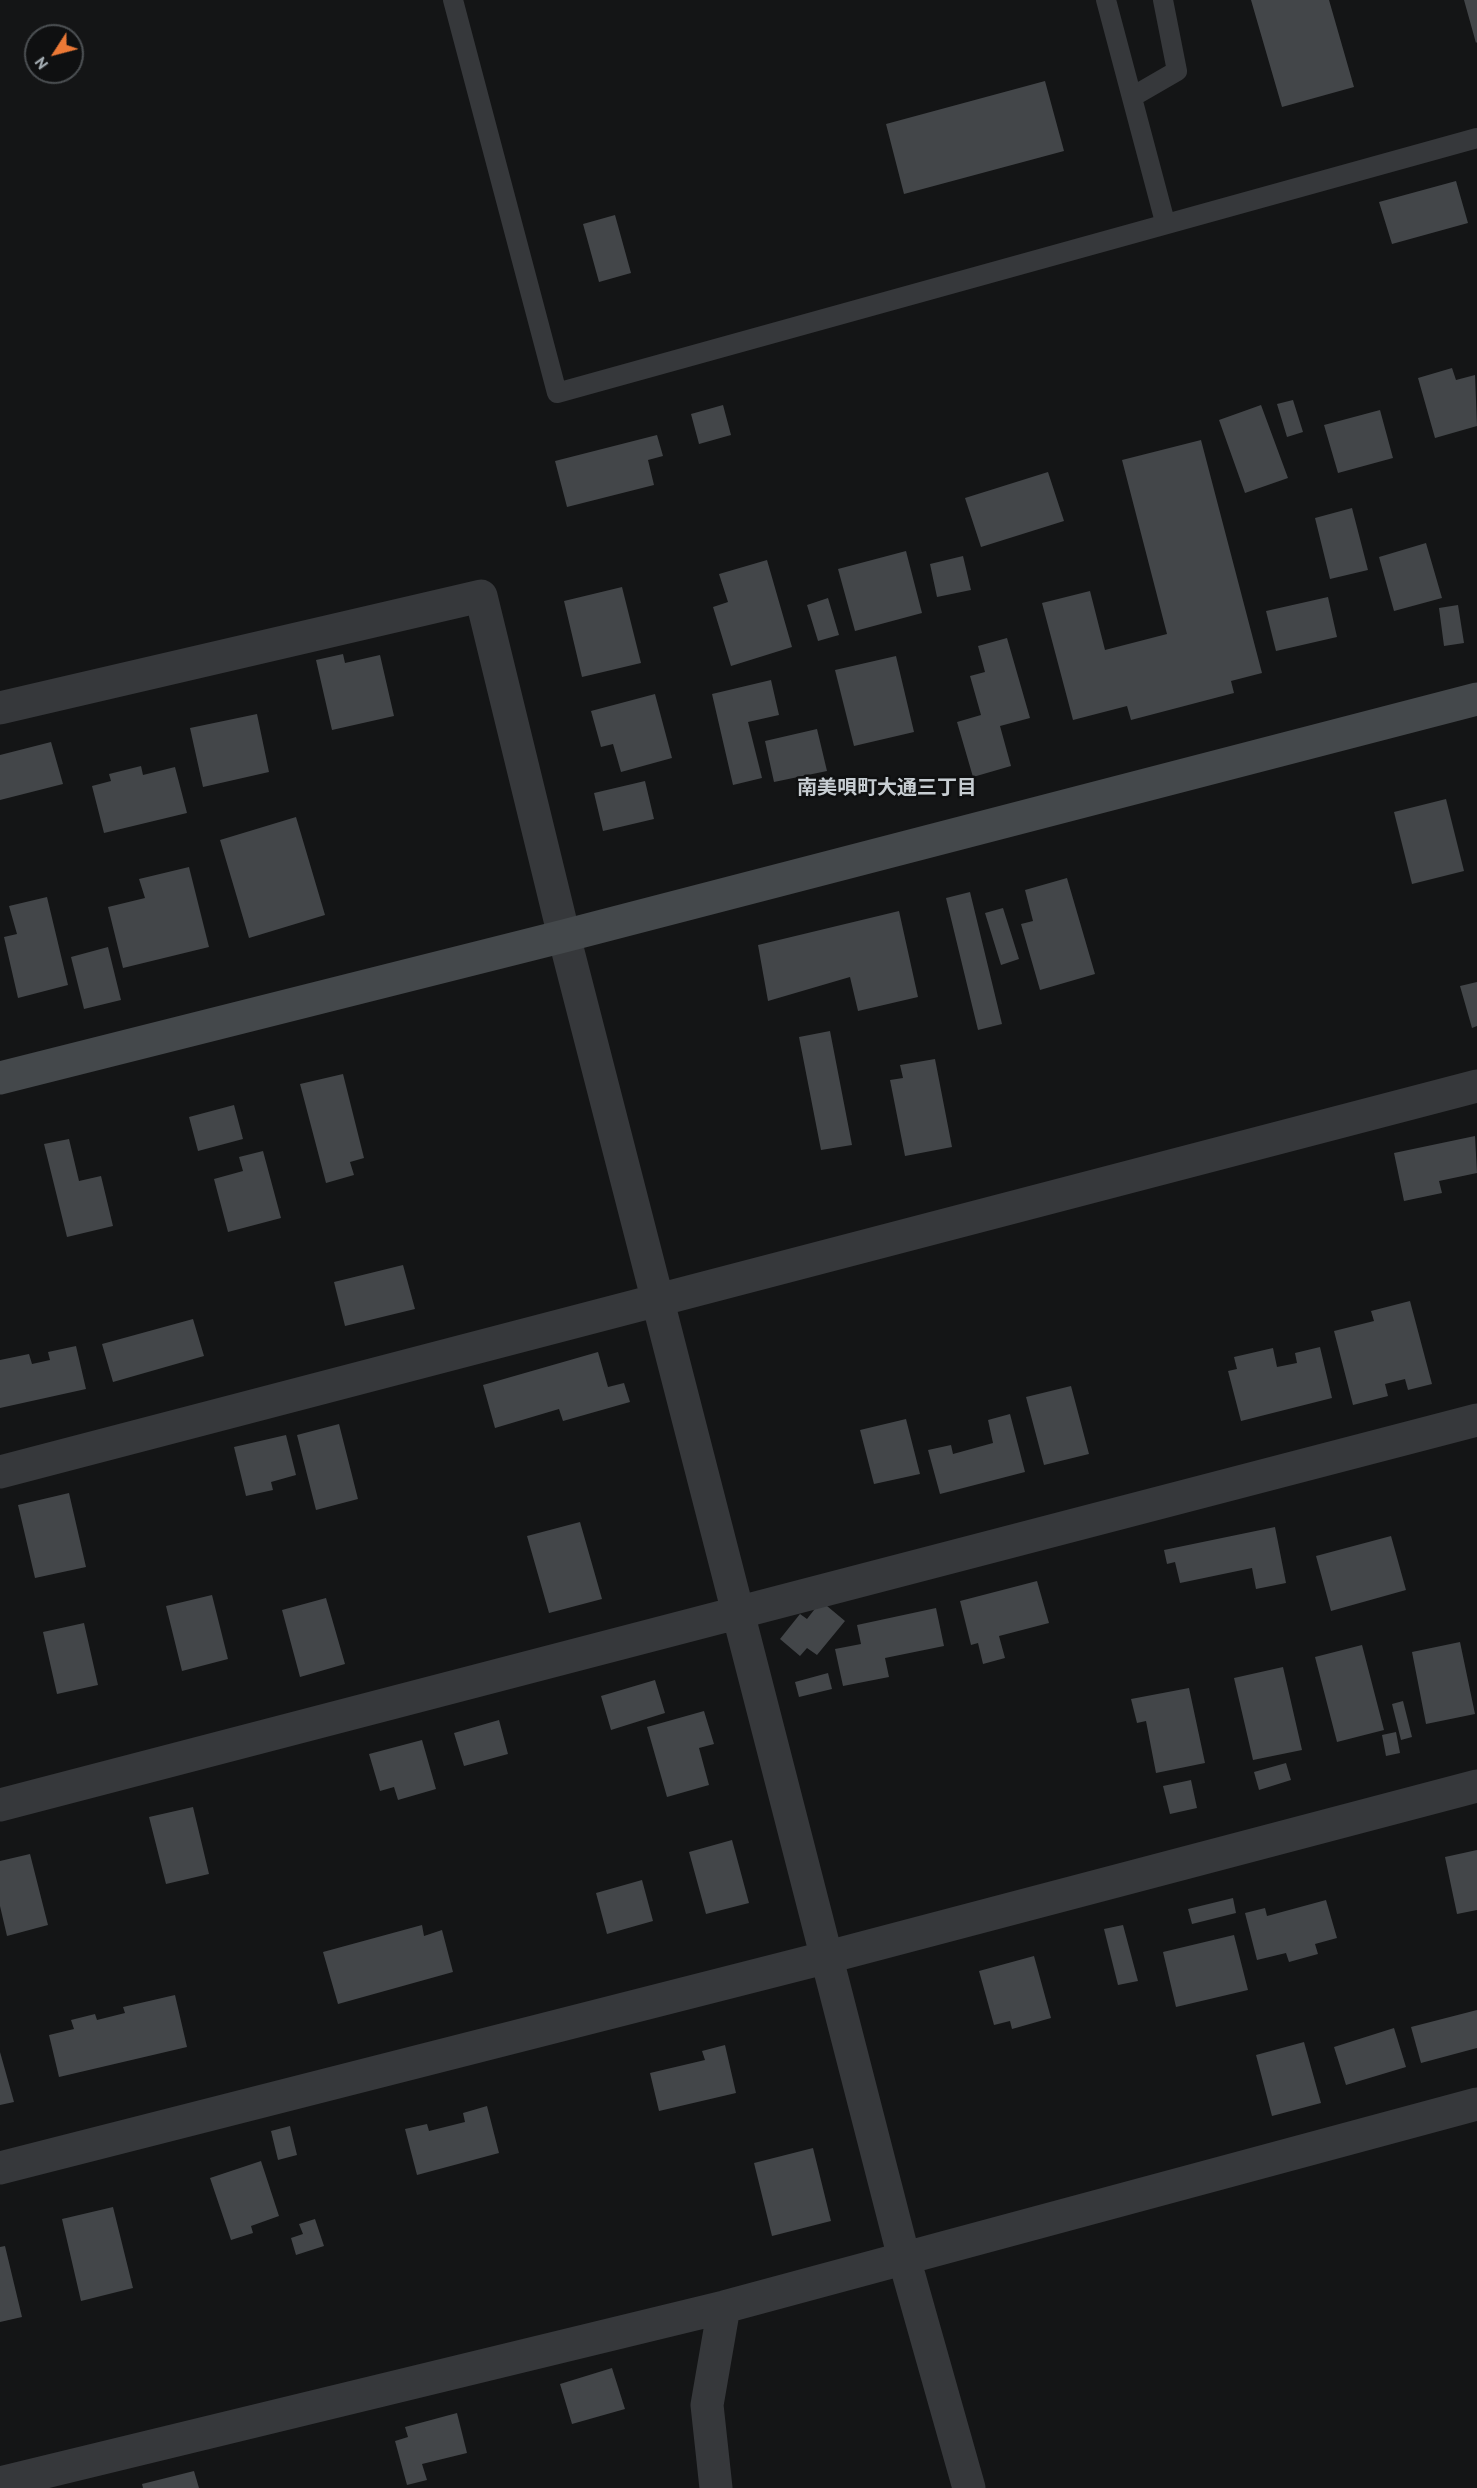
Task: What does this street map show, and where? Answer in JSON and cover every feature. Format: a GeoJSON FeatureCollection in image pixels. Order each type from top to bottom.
{"type":"FeatureCollection","features":[{"type":"Feature","properties":{"kind":"street"},"geometry":{"type":"LineString","coordinates":[[0,708],[481,596],[564,936],[904,2258],[969,2488]]}},
{"type":"Feature","properties":{"kind":"street"},"geometry":{"type":"LineString","coordinates":[[0,1078],[564,936],[1477,699]]}},
{"type":"Feature","properties":{"kind":"street"},"geometry":{"type":"LineString","coordinates":[[0,1472],[1477,1086]]}},
{"type":"Feature","properties":{"kind":"street"},"geometry":{"type":"LineString","coordinates":[[0,1805],[1477,1420]]}},
{"type":"Feature","properties":{"kind":"street"},"geometry":{"type":"LineString","coordinates":[[0,2168],[828,1957],[1477,1786]]}},
{"type":"Feature","properties":{"kind":"street"},"geometry":{"type":"LineString","coordinates":[[0,2483],[724,2307],[1477,2104]]}},
{"type":"Feature","properties":{"kind":"street"},"geometry":{"type":"LineString","coordinates":[[716,2488],[707,2405],[724,2307]]}},
{"type":"Feature","properties":{"kind":"lane"},"geometry":{"type":"LineString","coordinates":[[453,0],[557,393],[1165,222],[1477,138]]}},
{"type":"Feature","properties":{"kind":"lane"},"geometry":{"type":"LineString","coordinates":[[1106,0],[1165,222]]}},
{"type":"Feature","properties":{"kind":"lane"},"geometry":{"type":"LineString","coordinates":[[1132,98],[1177,71],[1163,0]]}},
{"type":"Feature","properties":{"kind":"building"},"geometry":{"type":"Polygon","coordinates":[[[1251,0],[1329,0],[1354,87],[1282,107],[1251,0]]]}},
{"type":"Feature","properties":{"kind":"building"},"geometry":{"type":"Polygon","coordinates":[[[1464,0],[1477,0],[1476,43],[1464,0]]]}},
{"type":"Feature","properties":{"kind":"building"},"geometry":{"type":"Polygon","coordinates":[[[1045,81],[1064,151],[904,194],[886,124],[1045,81]]]}},
{"type":"Feature","properties":{"kind":"building"},"geometry":{"type":"Polygon","coordinates":[[[1456,181],[1468,223],[1392,244],[1379,202],[1456,181]]]}},
{"type":"Feature","properties":{"kind":"building"},"geometry":{"type":"Polygon","coordinates":[[[615,215],[631,273],[599,282],[583,224],[615,215]]]}},
{"type":"Feature","properties":{"kind":"building"},"geometry":{"type":"Polygon","coordinates":[[[1452,368],[1456,380],[1475,375],[1477,426],[1435,438],[1418,378],[1452,368]]]}},
{"type":"Feature","properties":{"kind":"building"},"geometry":{"type":"Polygon","coordinates":[[[1293,400],[1303,432],[1287,437],[1277,404],[1293,400]]]}},
{"type":"Feature","properties":{"kind":"building"},"geometry":{"type":"Polygon","coordinates":[[[723,405],[731,435],[699,444],[691,414],[723,405]]]}},
{"type":"Feature","properties":{"kind":"building"},"geometry":{"type":"Polygon","coordinates":[[[1261,405],[1288,478],[1245,493],[1219,420],[1261,405]]]}},
{"type":"Feature","properties":{"kind":"building"},"geometry":{"type":"Polygon","coordinates":[[[1380,410],[1393,458],[1338,473],[1324,425],[1380,410]]]}},
{"type":"Feature","properties":{"kind":"building"},"geometry":{"type":"Polygon","coordinates":[[[657,435],[663,456],[648,460],[654,485],[567,507],[555,461],[657,435]]]}},
{"type":"Feature","properties":{"kind":"building"},"geometry":{"type":"Polygon","coordinates":[[[1201,440],[1262,673],[1231,681],[1234,693],[1131,720],[1127,706],[1073,720],[1042,603],[1090,591],[1105,650],[1167,634],[1122,460],[1201,440]]]}},
{"type":"Feature","properties":{"kind":"building"},"geometry":{"type":"Polygon","coordinates":[[[1048,472],[1064,521],[981,547],[965,498],[1048,472]]]}},
{"type":"Feature","properties":{"kind":"building"},"geometry":{"type":"Polygon","coordinates":[[[1352,508],[1368,570],[1330,579],[1315,518],[1352,508]]]}},
{"type":"Feature","properties":{"kind":"building"},"geometry":{"type":"Polygon","coordinates":[[[1426,543],[1442,598],[1394,611],[1379,557],[1426,543]]]}},
{"type":"Feature","properties":{"kind":"building"},"geometry":{"type":"Polygon","coordinates":[[[906,551],[922,613],[855,631],[838,569],[906,551]]]}},
{"type":"Feature","properties":{"kind":"building"},"geometry":{"type":"Polygon","coordinates":[[[963,556],[971,590],[937,597],[930,564],[963,556]]]}},
{"type":"Feature","properties":{"kind":"building"},"geometry":{"type":"Polygon","coordinates":[[[767,560],[792,647],[731,666],[713,607],[728,602],[719,574],[767,560]]]}},
{"type":"Feature","properties":{"kind":"building"},"geometry":{"type":"Polygon","coordinates":[[[622,587],[641,663],[582,677],[564,601],[622,587]]]}},
{"type":"Feature","properties":{"kind":"building"},"geometry":{"type":"Polygon","coordinates":[[[1328,597],[1337,637],[1276,651],[1266,611],[1328,597]]]}},
{"type":"Feature","properties":{"kind":"building"},"geometry":{"type":"Polygon","coordinates":[[[828,598],[839,635],[818,641],[807,605],[828,598]]]}},
{"type":"Feature","properties":{"kind":"building"},"geometry":{"type":"Polygon","coordinates":[[[1458,605],[1464,643],[1444,646],[1439,608],[1458,605]]]}},
{"type":"Feature","properties":{"kind":"building"},"geometry":{"type":"Polygon","coordinates":[[[1007,638],[1030,718],[1000,726],[1011,766],[973,777],[957,722],[981,715],[970,676],[985,672],[978,646],[1007,638]]]}},
{"type":"Feature","properties":{"kind":"building"},"geometry":{"type":"Polygon","coordinates":[[[343,654],[345,663],[380,655],[394,716],[332,730],[316,660],[343,654]]]}},
{"type":"Feature","properties":{"kind":"building"},"geometry":{"type":"Polygon","coordinates":[[[896,656],[914,732],[854,746],[835,670],[896,656]]]}},
{"type":"Feature","properties":{"kind":"building"},"geometry":{"type":"Polygon","coordinates":[[[771,680],[779,715],[748,722],[762,778],[733,785],[712,694],[771,680]]]}},
{"type":"Feature","properties":{"kind":"building"},"geometry":{"type":"Polygon","coordinates":[[[655,694],[672,758],[621,772],[613,744],[601,747],[591,711],[655,694]]]}},
{"type":"Feature","properties":{"kind":"building"},"geometry":{"type":"Polygon","coordinates":[[[257,714],[269,772],[203,787],[190,728],[257,714]]]}},
{"type":"Feature","properties":{"kind":"building"},"geometry":{"type":"Polygon","coordinates":[[[817,729],[827,771],[774,782],[765,741],[817,729]]]}},
{"type":"Feature","properties":{"kind":"building"},"geometry":{"type":"Polygon","coordinates":[[[51,742],[63,784],[0,800],[0,755],[51,742]]]}},
{"type":"Feature","properties":{"kind":"building"},"geometry":{"type":"Polygon","coordinates":[[[141,766],[143,775],[175,767],[187,813],[104,833],[92,786],[111,781],[109,774],[141,766]]]}},
{"type":"Feature","properties":{"kind":"building"},"geometry":{"type":"Polygon","coordinates":[[[645,781],[654,819],[603,831],[594,793],[645,781]]]}},
{"type":"Feature","properties":{"kind":"building"},"geometry":{"type":"Polygon","coordinates":[[[1446,799],[1464,871],[1412,884],[1394,812],[1446,799]]]}},
{"type":"Feature","properties":{"kind":"building"},"geometry":{"type":"Polygon","coordinates":[[[296,817],[325,915],[249,938],[220,840],[296,817]]]}},
{"type":"Feature","properties":{"kind":"building"},"geometry":{"type":"Polygon","coordinates":[[[189,867],[209,947],[123,968],[108,907],[145,898],[139,879],[189,867]]]}},
{"type":"Feature","properties":{"kind":"building"},"geometry":{"type":"Polygon","coordinates":[[[1067,878],[1095,974],[1040,990],[1021,924],[1033,921],[1025,890],[1067,878]]]}},
{"type":"Feature","properties":{"kind":"building"},"geometry":{"type":"Polygon","coordinates":[[[970,892],[1002,1024],[978,1030],[946,898],[970,892]]]}},
{"type":"Feature","properties":{"kind":"building"},"geometry":{"type":"Polygon","coordinates":[[[47,897],[68,985],[18,998],[4,937],[17,934],[9,906],[47,897]]]}},
{"type":"Feature","properties":{"kind":"building"},"geometry":{"type":"Polygon","coordinates":[[[1003,908],[1019,959],[1001,965],[985,913],[1003,908]]]}},
{"type":"Feature","properties":{"kind":"building"},"geometry":{"type":"Polygon","coordinates":[[[899,911],[918,997],[858,1011],[850,977],[768,1001],[758,945],[899,911]]]}},
{"type":"Feature","properties":{"kind":"building"},"geometry":{"type":"Polygon","coordinates":[[[108,947],[121,1000],[84,1009],[71,957],[108,947]]]}},
{"type":"Feature","properties":{"kind":"building"},"geometry":{"type":"Polygon","coordinates":[[[1477,982],[1477,1026],[1472,1028],[1460,986],[1477,982]]]}},
{"type":"Feature","properties":{"kind":"building"},"geometry":{"type":"Polygon","coordinates":[[[830,1031],[852,1145],[821,1150],[799,1037],[830,1031]]]}},
{"type":"Feature","properties":{"kind":"building"},"geometry":{"type":"Polygon","coordinates":[[[935,1059],[952,1147],[905,1156],[890,1080],[903,1078],[900,1065],[935,1059]]]}},
{"type":"Feature","properties":{"kind":"building"},"geometry":{"type":"Polygon","coordinates":[[[343,1074],[364,1158],[350,1162],[354,1175],[326,1183],[300,1084],[343,1074]]]}},
{"type":"Feature","properties":{"kind":"building"},"geometry":{"type":"Polygon","coordinates":[[[234,1105],[243,1139],[198,1151],[189,1117],[234,1105]]]}},
{"type":"Feature","properties":{"kind":"building"},"geometry":{"type":"Polygon","coordinates":[[[1475,1136],[1477,1173],[1439,1181],[1442,1193],[1404,1201],[1394,1153],[1475,1136]]]}},
{"type":"Feature","properties":{"kind":"building"},"geometry":{"type":"Polygon","coordinates":[[[69,1139],[79,1181],[101,1176],[113,1226],[67,1237],[44,1144],[69,1139]]]}},
{"type":"Feature","properties":{"kind":"building"},"geometry":{"type":"Polygon","coordinates":[[[263,1151],[281,1218],[228,1232],[214,1179],[243,1171],[239,1157],[263,1151]]]}},
{"type":"Feature","properties":{"kind":"building"},"geometry":{"type":"Polygon","coordinates":[[[403,1265],[415,1309],[345,1326],[334,1282],[403,1265]]]}},
{"type":"Feature","properties":{"kind":"building"},"geometry":{"type":"Polygon","coordinates":[[[1410,1301],[1432,1384],[1408,1390],[1405,1379],[1385,1384],[1388,1396],[1353,1405],[1334,1331],[1374,1321],[1371,1311],[1410,1301]]]}},
{"type":"Feature","properties":{"kind":"building"},"geometry":{"type":"Polygon","coordinates":[[[193,1319],[204,1356],[113,1382],[102,1344],[193,1319]]]}},
{"type":"Feature","properties":{"kind":"building"},"geometry":{"type":"Polygon","coordinates":[[[76,1346],[86,1389],[0,1408],[0,1360],[29,1354],[32,1364],[50,1360],[48,1352],[76,1346]]]}},
{"type":"Feature","properties":{"kind":"building"},"geometry":{"type":"Polygon","coordinates":[[[1320,1347],[1332,1398],[1241,1421],[1228,1371],[1237,1369],[1234,1357],[1273,1348],[1277,1367],[1297,1363],[1295,1353],[1320,1347]]]}},
{"type":"Feature","properties":{"kind":"building"},"geometry":{"type":"Polygon","coordinates":[[[598,1352],[608,1387],[624,1383],[630,1402],[563,1421],[559,1409],[495,1428],[483,1385],[598,1352]]]}},
{"type":"Feature","properties":{"kind":"building"},"geometry":{"type":"Polygon","coordinates":[[[1071,1386],[1089,1454],[1044,1465],[1026,1397],[1071,1386]]]}},
{"type":"Feature","properties":{"kind":"building"},"geometry":{"type":"Polygon","coordinates":[[[1010,1414],[1025,1472],[940,1494],[928,1450],[951,1445],[953,1454],[993,1443],[988,1420],[1010,1414]]]}},
{"type":"Feature","properties":{"kind":"building"},"geometry":{"type":"Polygon","coordinates":[[[906,1419],[920,1474],[874,1484],[860,1430],[906,1419]]]}},
{"type":"Feature","properties":{"kind":"building"},"geometry":{"type":"Polygon","coordinates":[[[339,1424],[358,1499],[316,1510],[297,1435],[339,1424]]]}},
{"type":"Feature","properties":{"kind":"building"},"geometry":{"type":"Polygon","coordinates":[[[286,1435],[296,1475],[271,1482],[273,1490],[246,1496],[234,1447],[286,1435]]]}},
{"type":"Feature","properties":{"kind":"building"},"geometry":{"type":"Polygon","coordinates":[[[69,1493],[86,1567],[35,1578],[18,1505],[69,1493]]]}},
{"type":"Feature","properties":{"kind":"building"},"geometry":{"type":"Polygon","coordinates":[[[580,1522],[602,1599],[549,1613],[527,1536],[580,1522]]]}},
{"type":"Feature","properties":{"kind":"building"},"geometry":{"type":"Polygon","coordinates":[[[1275,1527],[1286,1583],[1256,1589],[1252,1568],[1180,1583],[1175,1562],[1167,1564],[1164,1550],[1275,1527]]]}},
{"type":"Feature","properties":{"kind":"building"},"geometry":{"type":"Polygon","coordinates":[[[1391,1536],[1406,1590],[1331,1611],[1316,1556],[1391,1536]]]}},
{"type":"Feature","properties":{"kind":"building"},"geometry":{"type":"Polygon","coordinates":[[[1037,1581],[1049,1623],[999,1636],[1005,1658],[983,1664],[978,1643],[971,1645],[960,1601],[1037,1581]]]}},
{"type":"Feature","properties":{"kind":"building"},"geometry":{"type":"Polygon","coordinates":[[[212,1595],[228,1659],[182,1671],[166,1606],[212,1595]]]}},
{"type":"Feature","properties":{"kind":"building"},"geometry":{"type":"Polygon","coordinates":[[[326,1598],[345,1664],[300,1677],[282,1610],[326,1598]]]}},
{"type":"Feature","properties":{"kind":"building"},"geometry":{"type":"Polygon","coordinates":[[[821,1601],[845,1621],[817,1655],[807,1648],[800,1656],[780,1639],[800,1614],[807,1619],[821,1601]]]}},
{"type":"Feature","properties":{"kind":"building"},"geometry":{"type":"Polygon","coordinates":[[[936,1608],[944,1646],[885,1658],[889,1677],[843,1686],[835,1649],[861,1644],[857,1625],[936,1608]]]}},
{"type":"Feature","properties":{"kind":"building"},"geometry":{"type":"Polygon","coordinates":[[[84,1623],[98,1685],[57,1694],[43,1632],[84,1623]]]}},
{"type":"Feature","properties":{"kind":"building"},"geometry":{"type":"Polygon","coordinates":[[[1460,1642],[1475,1714],[1426,1724],[1412,1652],[1460,1642]]]}},
{"type":"Feature","properties":{"kind":"building"},"geometry":{"type":"Polygon","coordinates":[[[1362,1645],[1384,1730],[1337,1742],[1315,1657],[1362,1645]]]}},
{"type":"Feature","properties":{"kind":"building"},"geometry":{"type":"Polygon","coordinates":[[[1283,1667],[1302,1750],[1253,1760],[1234,1678],[1283,1667]]]}},
{"type":"Feature","properties":{"kind":"building"},"geometry":{"type":"Polygon","coordinates":[[[828,1673],[832,1689],[799,1697],[795,1682],[828,1673]]]}},
{"type":"Feature","properties":{"kind":"building"},"geometry":{"type":"Polygon","coordinates":[[[655,1680],[665,1713],[611,1730],[601,1696],[655,1680]]]}},
{"type":"Feature","properties":{"kind":"building"},"geometry":{"type":"Polygon","coordinates":[[[1189,1688],[1205,1763],[1156,1773],[1146,1721],[1137,1723],[1131,1699],[1189,1688]]]}},
{"type":"Feature","properties":{"kind":"building"},"geometry":{"type":"Polygon","coordinates":[[[1403,1701],[1412,1737],[1401,1740],[1392,1704],[1403,1701]]]}},
{"type":"Feature","properties":{"kind":"building"},"geometry":{"type":"Polygon","coordinates":[[[704,1711],[714,1744],[699,1748],[709,1785],[667,1797],[647,1727],[704,1711]]]}},
{"type":"Feature","properties":{"kind":"building"},"geometry":{"type":"Polygon","coordinates":[[[499,1720],[508,1754],[464,1766],[454,1733],[499,1720]]]}},
{"type":"Feature","properties":{"kind":"building"},"geometry":{"type":"Polygon","coordinates":[[[1396,1732],[1400,1753],[1386,1756],[1382,1735],[1396,1732]]]}},
{"type":"Feature","properties":{"kind":"building"},"geometry":{"type":"Polygon","coordinates":[[[422,1740],[436,1789],[398,1800],[394,1787],[380,1791],[369,1754],[422,1740]]]}},
{"type":"Feature","properties":{"kind":"building"},"geometry":{"type":"Polygon","coordinates":[[[1286,1763],[1291,1780],[1259,1790],[1254,1772],[1286,1763]]]}},
{"type":"Feature","properties":{"kind":"building"},"geometry":{"type":"Polygon","coordinates":[[[1191,1780],[1197,1808],[1170,1814],[1163,1786],[1191,1780]]]}},
{"type":"Feature","properties":{"kind":"building"},"geometry":{"type":"Polygon","coordinates":[[[193,1807],[209,1874],[166,1884],[149,1817],[193,1807]]]}},
{"type":"Feature","properties":{"kind":"building"},"geometry":{"type":"Polygon","coordinates":[[[732,1840],[749,1903],[706,1914],[689,1852],[732,1840]]]}},
{"type":"Feature","properties":{"kind":"building"},"geometry":{"type":"Polygon","coordinates":[[[1477,1850],[1477,1910],[1457,1914],[1445,1857],[1477,1850]]]}},
{"type":"Feature","properties":{"kind":"building"},"geometry":{"type":"Polygon","coordinates":[[[30,1854],[48,1925],[7,1936],[0,1906],[0,1861],[30,1854]]]}},
{"type":"Feature","properties":{"kind":"building"},"geometry":{"type":"Polygon","coordinates":[[[642,1880],[653,1921],[607,1934],[596,1893],[642,1880]]]}},
{"type":"Feature","properties":{"kind":"building"},"geometry":{"type":"Polygon","coordinates":[[[1233,1898],[1236,1913],[1192,1924],[1188,1909],[1233,1898]]]}},
{"type":"Feature","properties":{"kind":"building"},"geometry":{"type":"Polygon","coordinates":[[[1326,1900],[1337,1938],[1315,1944],[1318,1954],[1289,1962],[1286,1953],[1257,1960],[1245,1913],[1265,1908],[1267,1916],[1326,1900]]]}},
{"type":"Feature","properties":{"kind":"building"},"geometry":{"type":"Polygon","coordinates":[[[422,1925],[424,1936],[442,1930],[453,1972],[338,2004],[323,1952],[422,1925]]]}},
{"type":"Feature","properties":{"kind":"building"},"geometry":{"type":"Polygon","coordinates":[[[1123,1925],[1138,1981],[1118,1985],[1104,1929],[1123,1925]]]}},
{"type":"Feature","properties":{"kind":"building"},"geometry":{"type":"Polygon","coordinates":[[[1234,1935],[1248,1990],[1176,2007],[1163,1952],[1234,1935]]]}},
{"type":"Feature","properties":{"kind":"building"},"geometry":{"type":"Polygon","coordinates":[[[1034,1956],[1051,2018],[1012,2029],[1010,2021],[994,2025],[979,1971],[1034,1956]]]}},
{"type":"Feature","properties":{"kind":"building"},"geometry":{"type":"Polygon","coordinates":[[[175,1995],[187,2047],[59,2077],[49,2035],[74,2029],[71,2020],[95,2014],[97,2020],[125,2013],[123,2007],[175,1995]]]}},
{"type":"Feature","properties":{"kind":"building"},"geometry":{"type":"Polygon","coordinates":[[[1477,2010],[1477,2048],[1421,2063],[1411,2027],[1477,2010]]]}},
{"type":"Feature","properties":{"kind":"building"},"geometry":{"type":"Polygon","coordinates":[[[1394,2028],[1406,2067],[1346,2085],[1334,2047],[1394,2028]]]}},
{"type":"Feature","properties":{"kind":"building"},"geometry":{"type":"Polygon","coordinates":[[[1304,2042],[1321,2103],[1272,2116],[1256,2055],[1304,2042]]]}},
{"type":"Feature","properties":{"kind":"building"},"geometry":{"type":"Polygon","coordinates":[[[725,2045],[736,2093],[659,2111],[650,2073],[705,2060],[702,2051],[725,2045]]]}},
{"type":"Feature","properties":{"kind":"building"},"geometry":{"type":"Polygon","coordinates":[[[0,2052],[14,2102],[0,2105],[0,2052]]]}},
{"type":"Feature","properties":{"kind":"building"},"geometry":{"type":"Polygon","coordinates":[[[487,2106],[499,2153],[417,2175],[405,2129],[427,2124],[429,2131],[465,2122],[463,2113],[487,2106]]]}},
{"type":"Feature","properties":{"kind":"building"},"geometry":{"type":"Polygon","coordinates":[[[290,2126],[297,2155],[278,2160],[271,2131],[290,2126]]]}},
{"type":"Feature","properties":{"kind":"building"},"geometry":{"type":"Polygon","coordinates":[[[813,2148],[831,2221],[772,2236],[754,2163],[813,2148]]]}},
{"type":"Feature","properties":{"kind":"building"},"geometry":{"type":"Polygon","coordinates":[[[261,2161],[279,2216],[251,2226],[253,2233],[231,2240],[210,2178],[261,2161]]]}},
{"type":"Feature","properties":{"kind":"building"},"geometry":{"type":"Polygon","coordinates":[[[113,2207],[133,2288],[81,2301],[62,2219],[113,2207]]]}},
{"type":"Feature","properties":{"kind":"building"},"geometry":{"type":"Polygon","coordinates":[[[315,2219],[324,2246],[296,2255],[291,2238],[303,2234],[299,2224],[315,2219]]]}},
{"type":"Feature","properties":{"kind":"building"},"geometry":{"type":"Polygon","coordinates":[[[5,2246],[22,2317],[0,2322],[0,2247],[5,2246]]]}},
{"type":"Feature","properties":{"kind":"building"},"geometry":{"type":"Polygon","coordinates":[[[612,2368],[625,2409],[572,2424],[560,2384],[612,2368]]]}},
{"type":"Feature","properties":{"kind":"building"},"geometry":{"type":"Polygon","coordinates":[[[457,2413],[467,2453],[422,2464],[427,2480],[407,2485],[395,2441],[408,2437],[405,2427],[457,2413]]]}},
{"type":"Feature","properties":{"kind":"building"},"geometry":{"type":"Polygon","coordinates":[[[194,2471],[199,2488],[143,2488],[142,2484],[194,2471]]]}},
{"type":"Feature","properties":{"kind":"district","name":"南美唄町大通三丁目"},"geometry":{"type":"Point","coordinates":[887,788]}}]}
